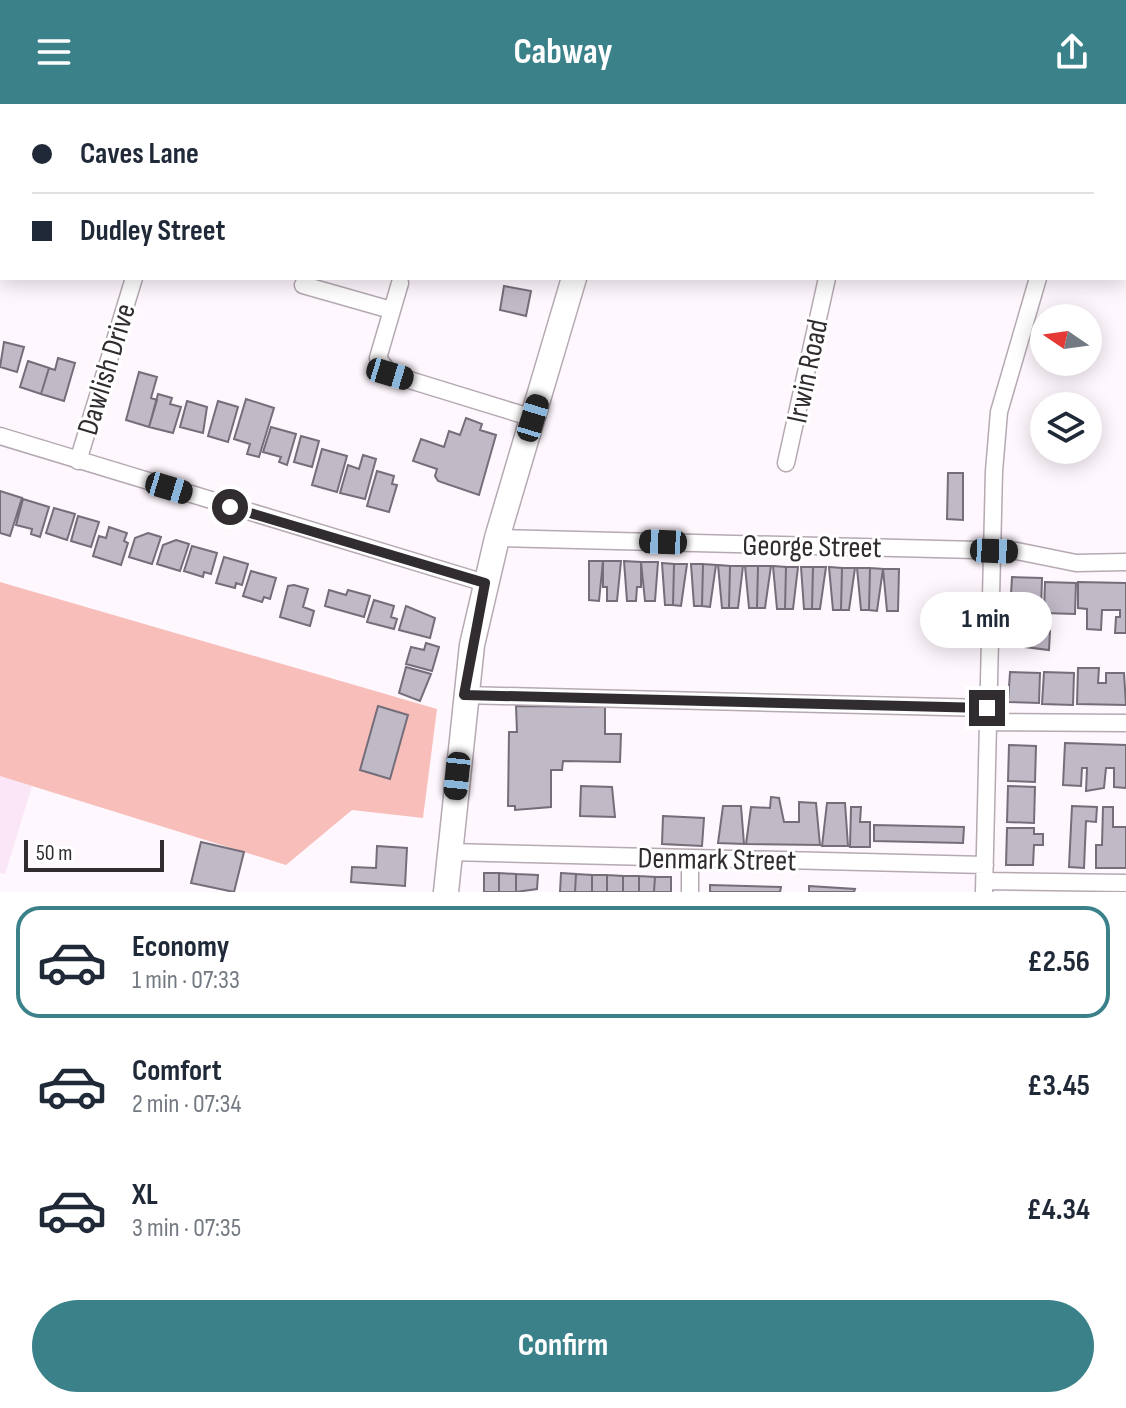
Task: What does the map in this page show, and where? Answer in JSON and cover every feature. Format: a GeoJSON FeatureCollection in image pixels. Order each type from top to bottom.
{"type":"FeatureCollection","features":[{"type":"Feature","properties":{"kind":"main road"},"geometry":{"type":"LineString","coordinates":[[446,892],[464,695],[485,583],[573,280]]}},
{"type":"Feature","properties":{"kind":"street","name":"Dawlish Drive"},"geometry":{"type":"LineString","coordinates":[[78,461],[133,280]]}},
{"type":"Feature","properties":{"kind":"street","name":"Irwin Road"},"geometry":{"type":"LineString","coordinates":[[786,463],[827,280]]}},
{"type":"Feature","properties":{"kind":"street"},"geometry":{"type":"LineString","coordinates":[[984,879],[994,471],[999,412],[1037,280]]}},
{"type":"Feature","properties":{"kind":"street"},"geometry":{"type":"LineString","coordinates":[[400,283],[378,358],[390,374],[533,418]]}},
{"type":"Feature","properties":{"kind":"street"},"geometry":{"type":"LineString","coordinates":[[303,285],[391,310]]}},
{"type":"Feature","properties":{"kind":"street"},"geometry":{"type":"LineString","coordinates":[[0,436],[485,583]]}},
{"type":"Feature","properties":{"kind":"street","name":"George Street"},"geometry":{"type":"LineString","coordinates":[[497,538],[994,551],[1076,563],[1126,562]]}},
{"type":"Feature","properties":{"kind":"street"},"geometry":{"type":"LineString","coordinates":[[464,695],[1126,723]]}},
{"type":"Feature","properties":{"kind":"street","name":"Denmark Street"},"geometry":{"type":"LineString","coordinates":[[449,852],[690,859],[984,879],[1126,883]]}},
{"type":"Feature","properties":{"kind":"street"},"geometry":{"type":"LineString","coordinates":[[690,859],[690,892]]}},
{"type":"Feature","properties":{"kind":"shaded area"},"geometry":{"type":"Polygon","coordinates":[[[0,582],[437,709],[423,818],[352,810],[286,865],[0,776],[0,582]]]}},
{"type":"Feature","properties":{"kind":"shaded area"},"geometry":{"type":"Polygon","coordinates":[[[0,776],[32,786],[5,874],[0,873],[0,776]]]}},
{"type":"Feature","properties":{"kind":"building"},"geometry":{"type":"Polygon","coordinates":[[[504,286],[531,291],[526,316],[500,310],[504,286]]]}},
{"type":"Feature","properties":{"kind":"building"},"geometry":{"type":"Polygon","coordinates":[[[4,342],[24,347],[17,372],[0,367],[4,342]]]}},
{"type":"Feature","properties":{"kind":"building"},"geometry":{"type":"Polygon","coordinates":[[[58,358],[75,363],[64,401],[41,394],[49,368],[55,370],[58,358]]]}},
{"type":"Feature","properties":{"kind":"building"},"geometry":{"type":"Polygon","coordinates":[[[28,361],[49,368],[41,394],[20,387],[28,361]]]}},
{"type":"Feature","properties":{"kind":"building"},"geometry":{"type":"Polygon","coordinates":[[[139,372],[157,377],[151,398],[157,400],[149,427],[126,420],[139,372]]]}},
{"type":"Feature","properties":{"kind":"building"},"geometry":{"type":"Polygon","coordinates":[[[158,394],[172,398],[170,404],[181,407],[173,433],[149,427],[158,394]]]}},
{"type":"Feature","properties":{"kind":"building"},"geometry":{"type":"Polygon","coordinates":[[[246,399],[274,408],[259,457],[247,454],[250,444],[234,439],[246,399]]]}},
{"type":"Feature","properties":{"kind":"building"},"geometry":{"type":"Polygon","coordinates":[[[187,401],[207,407],[203,433],[180,427],[187,401]]]}},
{"type":"Feature","properties":{"kind":"building"},"geometry":{"type":"Polygon","coordinates":[[[218,401],[238,407],[228,442],[208,436],[218,401]]]}},
{"type":"Feature","properties":{"kind":"building"},"geometry":{"type":"Polygon","coordinates":[[[466,418],[482,424],[480,430],[496,435],[479,495],[438,481],[435,476],[437,469],[413,461],[421,439],[444,447],[449,431],[460,435],[466,418]]]}},
{"type":"Feature","properties":{"kind":"building"},"geometry":{"type":"Polygon","coordinates":[[[271,427],[296,434],[287,465],[279,462],[281,457],[263,452],[271,427]]]}},
{"type":"Feature","properties":{"kind":"building"},"geometry":{"type":"Polygon","coordinates":[[[301,436],[319,441],[312,467],[294,462],[301,436]]]}},
{"type":"Feature","properties":{"kind":"building"},"geometry":{"type":"Polygon","coordinates":[[[322,449],[347,456],[337,492],[312,485],[322,449]]]}},
{"type":"Feature","properties":{"kind":"building"},"geometry":{"type":"Polygon","coordinates":[[[363,455],[376,459],[365,499],[340,493],[348,465],[359,469],[363,455]]]}},
{"type":"Feature","properties":{"kind":"building"},"geometry":{"type":"Polygon","coordinates":[[[377,471],[394,476],[392,484],[397,485],[389,512],[367,506],[377,471]]]}},
{"type":"Feature","properties":{"kind":"building"},"geometry":{"type":"Polygon","coordinates":[[[948,473],[963,473],[963,520],[947,519],[948,473]]]}},
{"type":"Feature","properties":{"kind":"building"},"geometry":{"type":"Polygon","coordinates":[[[0,491],[22,498],[10,536],[0,533],[0,491]]]}},
{"type":"Feature","properties":{"kind":"building"},"geometry":{"type":"Polygon","coordinates":[[[23,499],[49,507],[40,537],[31,534],[32,529],[16,525],[23,499]]]}},
{"type":"Feature","properties":{"kind":"building"},"geometry":{"type":"Polygon","coordinates":[[[54,508],[75,514],[67,540],[46,533],[54,508]]]}},
{"type":"Feature","properties":{"kind":"building"},"geometry":{"type":"Polygon","coordinates":[[[78,516],[99,522],[91,547],[71,541],[78,516]]]}},
{"type":"Feature","properties":{"kind":"building"},"geometry":{"type":"Polygon","coordinates":[[[109,527],[127,533],[124,541],[128,543],[121,565],[93,556],[99,536],[106,538],[109,527]]]}},
{"type":"Feature","properties":{"kind":"building"},"geometry":{"type":"Polygon","coordinates":[[[148,533],[161,537],[152,564],[129,557],[135,538],[148,533]]]}},
{"type":"Feature","properties":{"kind":"building"},"geometry":{"type":"Polygon","coordinates":[[[176,540],[189,544],[180,571],[157,564],[163,545],[176,540]]]}},
{"type":"Feature","properties":{"kind":"building"},"geometry":{"type":"Polygon","coordinates":[[[192,546],[217,553],[211,574],[204,572],[203,577],[184,571],[192,546]]]}},
{"type":"Feature","properties":{"kind":"building"},"geometry":{"type":"Polygon","coordinates":[[[224,557],[248,564],[242,585],[236,583],[235,588],[216,583],[224,557]]]}},
{"type":"Feature","properties":{"kind":"building"},"geometry":{"type":"Polygon","coordinates":[[[589,561],[603,561],[599,601],[589,600],[589,561]]]}},
{"type":"Feature","properties":{"kind":"building"},"geometry":{"type":"Polygon","coordinates":[[[603,561],[621,561],[617,601],[607,601],[607,587],[603,587],[603,561]]]}},
{"type":"Feature","properties":{"kind":"building"},"geometry":{"type":"Polygon","coordinates":[[[624,561],[641,562],[641,587],[637,587],[636,601],[627,601],[624,561]]]}},
{"type":"Feature","properties":{"kind":"building"},"geometry":{"type":"Polygon","coordinates":[[[641,562],[658,562],[655,601],[645,601],[641,562]]]}},
{"type":"Feature","properties":{"kind":"building"},"geometry":{"type":"Polygon","coordinates":[[[662,563],[674,564],[673,605],[665,605],[662,563]]]}},
{"type":"Feature","properties":{"kind":"building"},"geometry":{"type":"Polygon","coordinates":[[[674,564],[687,564],[681,606],[673,605],[674,564]]]}},
{"type":"Feature","properties":{"kind":"building"},"geometry":{"type":"Polygon","coordinates":[[[691,564],[703,564],[702,606],[694,606],[691,564]]]}},
{"type":"Feature","properties":{"kind":"building"},"geometry":{"type":"Polygon","coordinates":[[[703,564],[716,565],[710,607],[702,606],[703,564]]]}},
{"type":"Feature","properties":{"kind":"building"},"geometry":{"type":"Polygon","coordinates":[[[718,565],[730,566],[729,608],[722,608],[718,565]]]}},
{"type":"Feature","properties":{"kind":"building"},"geometry":{"type":"Polygon","coordinates":[[[730,566],[743,566],[738,608],[729,608],[730,566]]]}},
{"type":"Feature","properties":{"kind":"building"},"geometry":{"type":"Polygon","coordinates":[[[745,566],[758,566],[757,608],[749,608],[745,566]]]}},
{"type":"Feature","properties":{"kind":"building"},"geometry":{"type":"Polygon","coordinates":[[[758,566],[771,566],[765,608],[757,608],[758,566]]]}},
{"type":"Feature","properties":{"kind":"building"},"geometry":{"type":"Polygon","coordinates":[[[773,566],[786,567],[785,609],[777,609],[773,566]]]}},
{"type":"Feature","properties":{"kind":"building"},"geometry":{"type":"Polygon","coordinates":[[[786,567],[798,567],[793,609],[785,609],[786,567]]]}},
{"type":"Feature","properties":{"kind":"building"},"geometry":{"type":"Polygon","coordinates":[[[801,567],[813,567],[812,609],[804,609],[801,567]]]}},
{"type":"Feature","properties":{"kind":"building"},"geometry":{"type":"Polygon","coordinates":[[[813,567],[826,567],[820,609],[812,609],[813,567]]]}},
{"type":"Feature","properties":{"kind":"building"},"geometry":{"type":"Polygon","coordinates":[[[829,567],[842,568],[841,610],[833,610],[829,567]]]}},
{"type":"Feature","properties":{"kind":"building"},"geometry":{"type":"Polygon","coordinates":[[[842,568],[855,568],[849,610],[841,610],[842,568]]]}},
{"type":"Feature","properties":{"kind":"building"},"geometry":{"type":"Polygon","coordinates":[[[857,568],[870,568],[869,610],[861,610],[857,568]]]}},
{"type":"Feature","properties":{"kind":"building"},"geometry":{"type":"Polygon","coordinates":[[[870,568],[883,569],[877,611],[869,610],[870,568]]]}},
{"type":"Feature","properties":{"kind":"building"},"geometry":{"type":"Polygon","coordinates":[[[883,569],[899,569],[898,611],[887,611],[883,569]]]}},
{"type":"Feature","properties":{"kind":"building"},"geometry":{"type":"Polygon","coordinates":[[[251,571],[276,578],[270,599],[264,597],[262,602],[243,596],[251,571]]]}},
{"type":"Feature","properties":{"kind":"building"},"geometry":{"type":"Polygon","coordinates":[[[1012,577],[1042,578],[1041,612],[1010,611],[1012,577]]]}},
{"type":"Feature","properties":{"kind":"building"},"geometry":{"type":"Polygon","coordinates":[[[1045,582],[1076,583],[1075,614],[1044,613],[1045,582]]]}},
{"type":"Feature","properties":{"kind":"building"},"geometry":{"type":"Polygon","coordinates":[[[1078,582],[1126,583],[1126,633],[1115,633],[1116,617],[1120,617],[1120,610],[1102,610],[1101,630],[1087,629],[1087,609],[1078,608],[1078,582]]]}},
{"type":"Feature","properties":{"kind":"building"},"geometry":{"type":"Polygon","coordinates":[[[288,586],[308,589],[303,607],[314,611],[310,626],[280,617],[288,586]]]}},
{"type":"Feature","properties":{"kind":"building"},"geometry":{"type":"Polygon","coordinates":[[[329,590],[346,595],[348,590],[370,596],[364,617],[325,606],[329,590]]]}},
{"type":"Feature","properties":{"kind":"building"},"geometry":{"type":"Polygon","coordinates":[[[374,600],[394,606],[391,617],[397,619],[394,629],[367,622],[374,600]]]}},
{"type":"Feature","properties":{"kind":"building"},"geometry":{"type":"Polygon","coordinates":[[[406,606],[435,618],[430,638],[399,630],[406,606]]]}},
{"type":"Feature","properties":{"kind":"building"},"geometry":{"type":"Polygon","coordinates":[[[1010,629],[1050,631],[1049,650],[1009,645],[1010,629]]]}},
{"type":"Feature","properties":{"kind":"building"},"geometry":{"type":"Polygon","coordinates":[[[426,643],[439,647],[432,671],[406,664],[411,647],[424,650],[426,643]]]}},
{"type":"Feature","properties":{"kind":"building"},"geometry":{"type":"Polygon","coordinates":[[[406,667],[431,674],[420,701],[399,693],[406,667]]]}},
{"type":"Feature","properties":{"kind":"building"},"geometry":{"type":"Polygon","coordinates":[[[1078,668],[1099,668],[1098,683],[1106,683],[1106,673],[1124,673],[1126,705],[1077,704],[1078,668]]]}},
{"type":"Feature","properties":{"kind":"building"},"geometry":{"type":"Polygon","coordinates":[[[1010,672],[1040,673],[1039,703],[1008,702],[1010,672]]]}},
{"type":"Feature","properties":{"kind":"building"},"geometry":{"type":"Polygon","coordinates":[[[1044,672],[1074,673],[1073,705],[1042,704],[1044,672]]]}},
{"type":"Feature","properties":{"kind":"building"},"geometry":{"type":"Polygon","coordinates":[[[378,706],[408,715],[390,779],[360,770],[378,706]]]}},
{"type":"Feature","properties":{"kind":"building"},"geometry":{"type":"Polygon","coordinates":[[[516,706],[605,707],[605,734],[621,734],[620,762],[563,761],[562,770],[551,770],[551,807],[515,810],[515,806],[508,806],[509,732],[517,732],[516,706]]]}},
{"type":"Feature","properties":{"kind":"building"},"geometry":{"type":"Polygon","coordinates":[[[1065,743],[1126,745],[1126,788],[1114,787],[1114,768],[1106,768],[1104,788],[1086,791],[1087,768],[1082,768],[1081,786],[1063,785],[1065,743]]]}},
{"type":"Feature","properties":{"kind":"building"},"geometry":{"type":"Polygon","coordinates":[[[1009,745],[1036,746],[1035,782],[1008,781],[1009,745]]]}},
{"type":"Feature","properties":{"kind":"building"},"geometry":{"type":"Polygon","coordinates":[[[581,786],[612,787],[615,817],[580,816],[581,786]]]}},
{"type":"Feature","properties":{"kind":"building"},"geometry":{"type":"Polygon","coordinates":[[[1008,786],[1035,787],[1034,823],[1007,822],[1008,786]]]}},
{"type":"Feature","properties":{"kind":"building"},"geometry":{"type":"Polygon","coordinates":[[[771,797],[779,798],[784,822],[799,822],[799,802],[816,803],[820,845],[746,844],[751,807],[770,808],[771,797]]]}},
{"type":"Feature","properties":{"kind":"building"},"geometry":{"type":"Polygon","coordinates":[[[827,803],[845,803],[848,846],[822,846],[827,803]]]}},
{"type":"Feature","properties":{"kind":"building"},"geometry":{"type":"Polygon","coordinates":[[[723,806],[741,806],[744,844],[718,843],[723,806]]]}},
{"type":"Feature","properties":{"kind":"building"},"geometry":{"type":"Polygon","coordinates":[[[1072,806],[1097,807],[1096,822],[1086,821],[1084,868],[1069,867],[1072,806]]]}},
{"type":"Feature","properties":{"kind":"building"},"geometry":{"type":"Polygon","coordinates":[[[851,807],[861,807],[860,822],[870,822],[870,847],[850,847],[851,807]]]}},
{"type":"Feature","properties":{"kind":"building"},"geometry":{"type":"Polygon","coordinates":[[[1103,807],[1113,807],[1113,827],[1126,827],[1126,868],[1096,868],[1096,845],[1102,845],[1103,807]]]}},
{"type":"Feature","properties":{"kind":"building"},"geometry":{"type":"Polygon","coordinates":[[[663,816],[704,818],[702,846],[662,844],[663,816]]]}},
{"type":"Feature","properties":{"kind":"building"},"geometry":{"type":"Polygon","coordinates":[[[874,825],[964,827],[963,843],[874,841],[874,825]]]}},
{"type":"Feature","properties":{"kind":"building"},"geometry":{"type":"Polygon","coordinates":[[[1007,828],[1034,828],[1034,834],[1043,834],[1043,845],[1034,845],[1033,865],[1006,865],[1007,828]]]}},
{"type":"Feature","properties":{"kind":"building"},"geometry":{"type":"Polygon","coordinates":[[[201,842],[244,852],[234,892],[191,883],[201,842]]]}},
{"type":"Feature","properties":{"kind":"building"},"geometry":{"type":"Polygon","coordinates":[[[377,846],[407,848],[405,886],[351,882],[352,867],[376,868],[377,846]]]}},
{"type":"Feature","properties":{"kind":"building"},"geometry":{"type":"Polygon","coordinates":[[[484,873],[499,873],[499,892],[484,892],[484,873]]]}},
{"type":"Feature","properties":{"kind":"building"},"geometry":{"type":"Polygon","coordinates":[[[499,873],[516,874],[516,892],[499,892],[499,873]]]}},
{"type":"Feature","properties":{"kind":"building"},"geometry":{"type":"Polygon","coordinates":[[[561,873],[576,874],[575,892],[560,892],[561,873]]]}},
{"type":"Feature","properties":{"kind":"building"},"geometry":{"type":"Polygon","coordinates":[[[516,874],[538,875],[537,889],[516,892],[516,874]]]}},
{"type":"Feature","properties":{"kind":"building"},"geometry":{"type":"Polygon","coordinates":[[[576,874],[592,875],[592,892],[575,892],[576,874]]]}},
{"type":"Feature","properties":{"kind":"building"},"geometry":{"type":"Polygon","coordinates":[[[592,875],[607,875],[607,892],[592,892],[592,875]]]}},
{"type":"Feature","properties":{"kind":"building"},"geometry":{"type":"Polygon","coordinates":[[[607,875],[623,876],[623,892],[607,892],[607,875]]]}},
{"type":"Feature","properties":{"kind":"building"},"geometry":{"type":"Polygon","coordinates":[[[623,876],[639,876],[639,892],[623,892],[623,876]]]}},
{"type":"Feature","properties":{"kind":"building"},"geometry":{"type":"Polygon","coordinates":[[[639,876],[655,877],[654,892],[639,892],[639,876]]]}},
{"type":"Feature","properties":{"kind":"building"},"geometry":{"type":"Polygon","coordinates":[[[655,877],[671,877],[671,892],[654,892],[655,877]]]}},
{"type":"Feature","properties":{"kind":"building"},"geometry":{"type":"Polygon","coordinates":[[[710,885],[781,887],[780,892],[710,892],[710,885]]]}},
{"type":"Feature","properties":{"kind":"building"},"geometry":{"type":"Polygon","coordinates":[[[809,886],[855,889],[854,892],[809,892],[809,886]]]}},
{"type":"Feature","properties":{"kind":"route"},"geometry":{"type":"LineString","coordinates":[[230,507],[485,583],[464,695],[987,708]]}}]}
